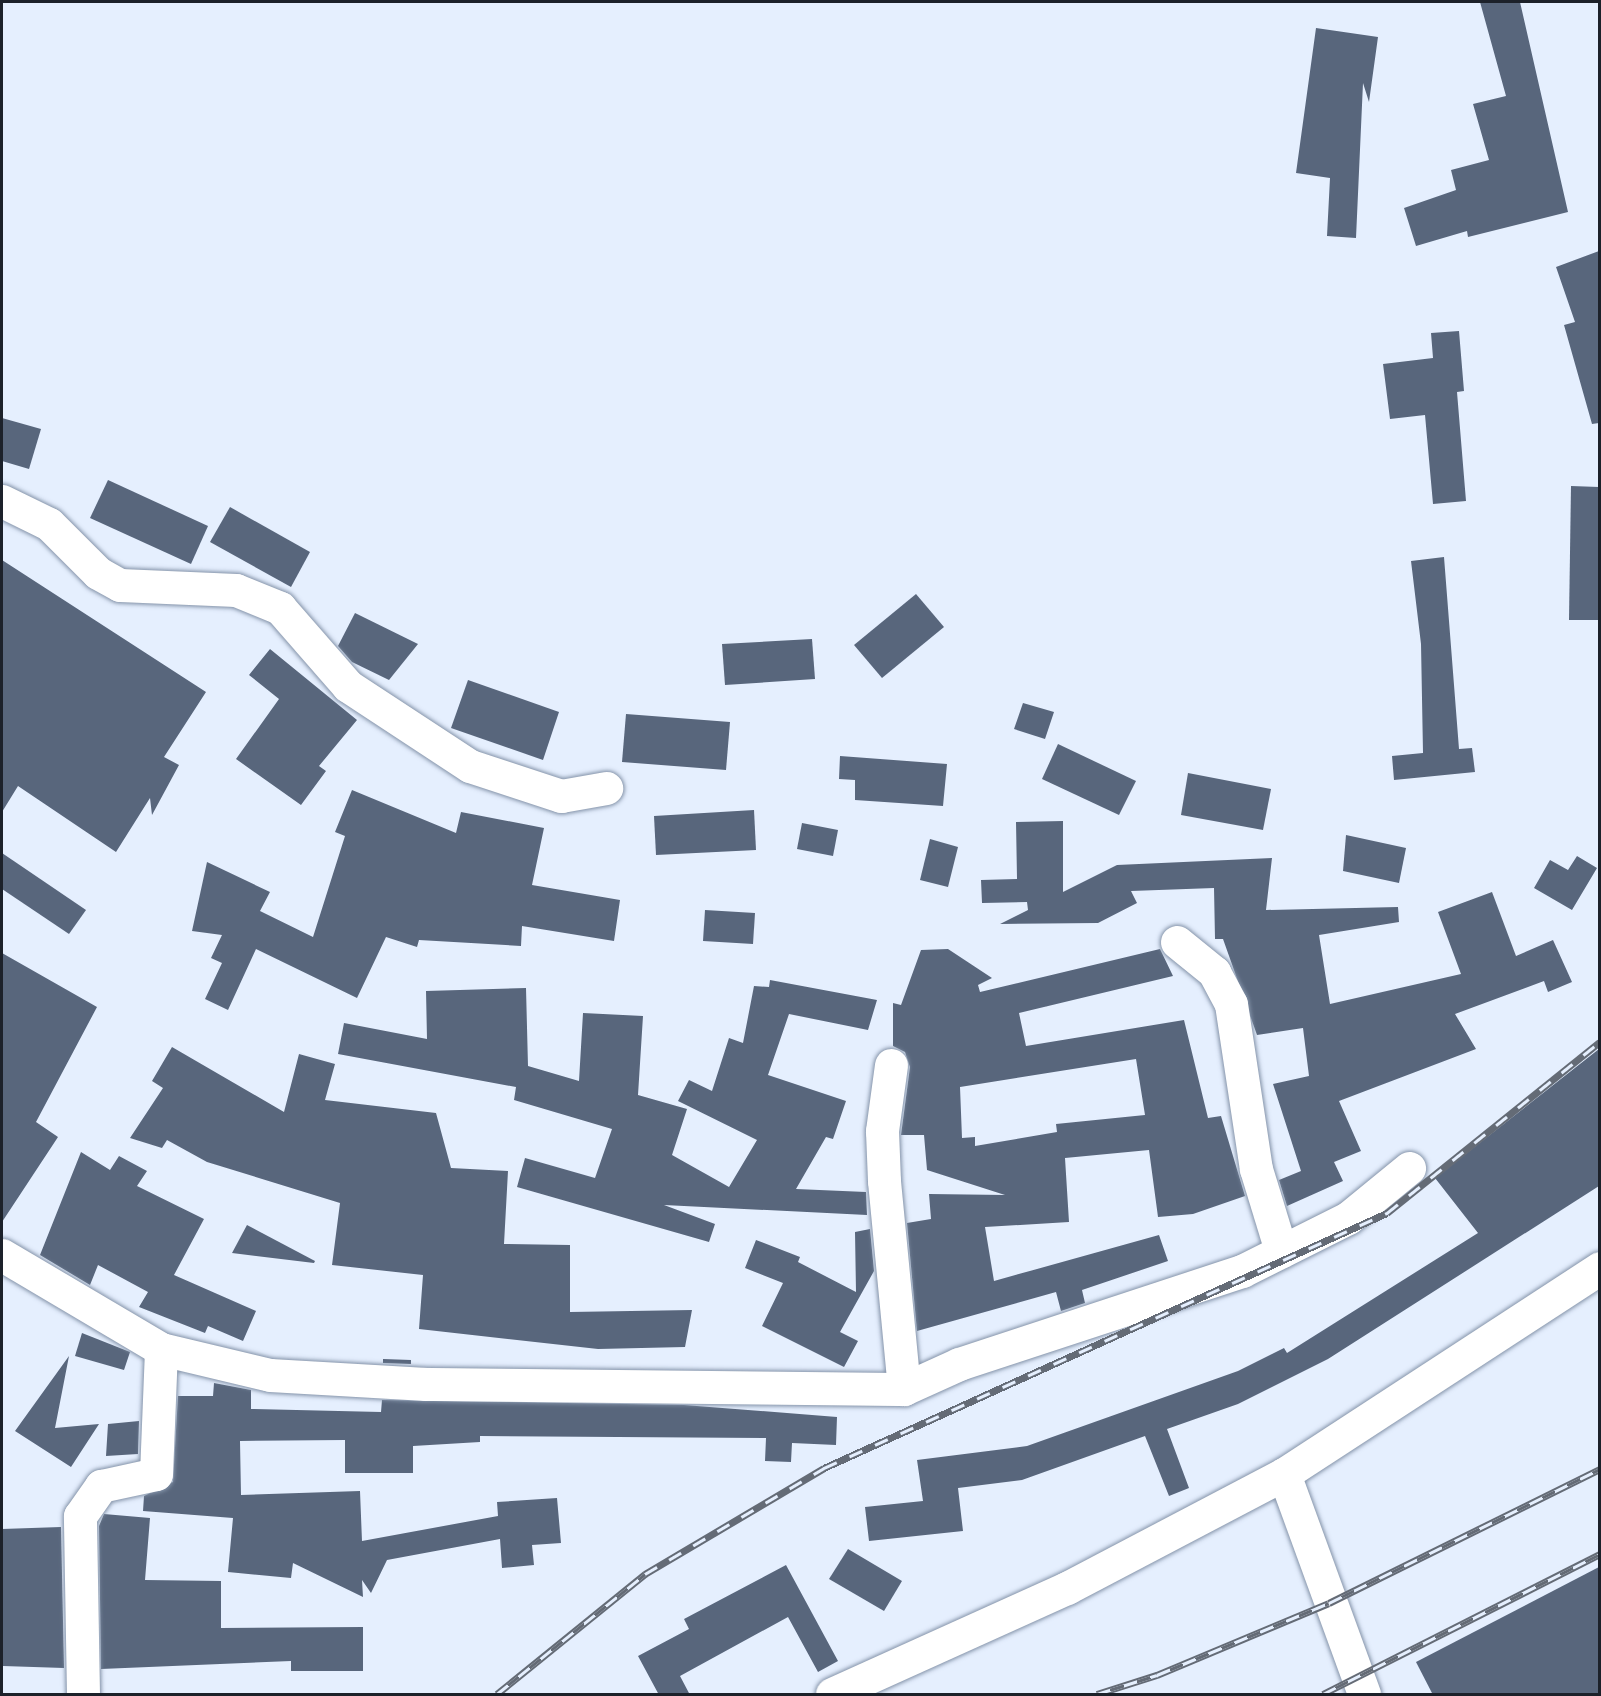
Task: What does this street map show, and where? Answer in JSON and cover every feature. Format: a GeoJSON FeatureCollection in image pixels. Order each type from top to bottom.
{"type":"FeatureCollection","features":[{"type":"Feature","properties":{"kind":"street"},"geometry":{"type":"LineString","coordinates":[[5,509],[48,524],[98,573],[120,585],[256,594],[298,624],[356,692],[470,766],[561,796],[606,788]]}},
{"type":"Feature","properties":{"kind":"street"},"geometry":{"type":"LineString","coordinates":[[1177,942],[1214,972],[1231,1004],[1256,1169],[1281,1251]]}},
{"type":"Feature","properties":{"kind":"street"},"geometry":{"type":"LineString","coordinates":[[891,1065],[884,1171],[904,1389]]}},
{"type":"Feature","properties":{"kind":"street"},"geometry":{"type":"LineString","coordinates":[[2,1255],[161,1349],[270,1375],[426,1384],[904,1389],[959,1364],[1242,1271],[1348,1218],[1409,1168]]}},
{"type":"Feature","properties":{"kind":"street"},"geometry":{"type":"LineString","coordinates":[[832,1695],[1067,1588],[1284,1474],[1599,1268]]}},
{"type":"Feature","properties":{"kind":"street"},"geometry":{"type":"LineString","coordinates":[[83,1695],[80,1516],[101,1486],[156,1474],[161,1349]]}},
{"type":"Feature","properties":{"kind":"street"},"geometry":{"type":"LineString","coordinates":[[1284,1474],[1364,1695]]}},
{"type":"Feature","properties":{"kind":"building"},"geometry":{"type":"Polygon","coordinates":[[[1480,2],[1520,2],[1568,212],[1468,237],[1467,231],[1416,246],[1404,208],[1456,190],[1451,170],[1489,160],[1473,104],[1506,96],[1480,2]]]}},
{"type":"Feature","properties":{"kind":"building"},"geometry":{"type":"Polygon","coordinates":[[[1316,28],[1378,37],[1369,102],[1363,83],[1356,238],[1327,236],[1330,178],[1296,173],[1316,28]]]}},
{"type":"Feature","properties":{"kind":"building"},"geometry":{"type":"Polygon","coordinates":[[[1599,251],[1599,423],[1592,424],[1564,325],[1575,322],[1556,267],[1599,251]]]}},
{"type":"Feature","properties":{"kind":"building"},"geometry":{"type":"Polygon","coordinates":[[[1459,331],[1464,391],[1457,392],[1466,501],[1433,504],[1425,415],[1390,419],[1383,364],[1433,358],[1431,333],[1459,331]]]}},
{"type":"Feature","properties":{"kind":"building"},"geometry":{"type":"Polygon","coordinates":[[[2,418],[41,429],[29,469],[2,461],[2,418]]]}},
{"type":"Feature","properties":{"kind":"building"},"geometry":{"type":"Polygon","coordinates":[[[108,480],[208,526],[191,564],[90,518],[108,480]]]}},
{"type":"Feature","properties":{"kind":"building"},"geometry":{"type":"Polygon","coordinates":[[[1571,486],[1599,487],[1599,620],[1569,620],[1571,486]]]}},
{"type":"Feature","properties":{"kind":"building"},"geometry":{"type":"Polygon","coordinates":[[[230,507],[310,552],[291,587],[210,542],[230,507]]]}},
{"type":"Feature","properties":{"kind":"building"},"geometry":{"type":"Polygon","coordinates":[[[1444,557],[1459,749],[1472,748],[1475,772],[1394,780],[1392,756],[1423,753],[1421,644],[1411,561],[1444,557]]]}},
{"type":"Feature","properties":{"kind":"building"},"geometry":{"type":"Polygon","coordinates":[[[2,560],[206,692],[164,757],[179,765],[152,815],[150,798],[116,852],[18,786],[2,812],[2,560]]]}},
{"type":"Feature","properties":{"kind":"building"},"geometry":{"type":"Polygon","coordinates":[[[916,594],[944,627],[882,678],[854,645],[916,594]]]}},
{"type":"Feature","properties":{"kind":"building"},"geometry":{"type":"Polygon","coordinates":[[[355,613],[418,644],[389,680],[352,662],[338,646],[355,613]]]}},
{"type":"Feature","properties":{"kind":"building"},"geometry":{"type":"Polygon","coordinates":[[[812,639],[815,679],[725,685],[722,644],[812,639]]]}},
{"type":"Feature","properties":{"kind":"building"},"geometry":{"type":"Polygon","coordinates":[[[270,649],[357,720],[319,766],[326,771],[301,805],[236,759],[279,699],[249,675],[270,649]]]}},
{"type":"Feature","properties":{"kind":"building"},"geometry":{"type":"Polygon","coordinates":[[[468,680],[559,712],[543,760],[451,728],[468,680]]]}},
{"type":"Feature","properties":{"kind":"building"},"geometry":{"type":"Polygon","coordinates":[[[1023,703],[1054,712],[1045,739],[1014,729],[1023,703]]]}},
{"type":"Feature","properties":{"kind":"building"},"geometry":{"type":"Polygon","coordinates":[[[626,714],[730,722],[726,770],[622,762],[626,714]]]}},
{"type":"Feature","properties":{"kind":"building"},"geometry":{"type":"Polygon","coordinates":[[[1058,744],[1136,781],[1119,815],[1042,779],[1058,744]]]}},
{"type":"Feature","properties":{"kind":"building"},"geometry":{"type":"Polygon","coordinates":[[[840,756],[947,764],[943,806],[855,800],[855,780],[839,779],[840,756]]]}},
{"type":"Feature","properties":{"kind":"building"},"geometry":{"type":"Polygon","coordinates":[[[1188,773],[1271,789],[1263,830],[1181,815],[1188,773]]]}},
{"type":"Feature","properties":{"kind":"building"},"geometry":{"type":"Polygon","coordinates":[[[352,790],[456,833],[461,812],[544,828],[532,885],[620,900],[614,941],[522,926],[521,946],[419,940],[417,947],[386,937],[357,998],[256,949],[228,1010],[205,999],[222,963],[211,958],[222,935],[192,931],[207,862],[270,892],[260,911],[313,937],[345,836],[335,832],[352,790]]]}},
{"type":"Feature","properties":{"kind":"building"},"geometry":{"type":"Polygon","coordinates":[[[754,810],[756,850],[656,855],[654,816],[754,810]]]}},
{"type":"Feature","properties":{"kind":"building"},"geometry":{"type":"Polygon","coordinates":[[[1063,821],[1063,892],[1117,865],[1272,858],[1266,910],[1398,907],[1399,922],[1319,935],[1330,1004],[1461,974],[1438,912],[1492,892],[1516,956],[1553,940],[1572,982],[1548,992],[1544,981],[1455,1014],[1476,1049],[1339,1101],[1361,1151],[1334,1162],[1343,1181],[1287,1206],[1279,1180],[1301,1171],[1273,1084],[1309,1076],[1303,1028],[1257,1035],[1223,939],[1215,939],[1214,888],[1131,891],[1137,903],[1098,923],[1000,924],[1028,910],[1027,902],[982,903],[981,880],[1017,879],[1016,822],[1063,821]]]}},
{"type":"Feature","properties":{"kind":"building"},"geometry":{"type":"Polygon","coordinates":[[[802,823],[838,830],[833,856],[797,849],[802,823]]]}},
{"type":"Feature","properties":{"kind":"building"},"geometry":{"type":"Polygon","coordinates":[[[1346,835],[1406,848],[1399,883],[1343,871],[1346,835]]]}},
{"type":"Feature","properties":{"kind":"building"},"geometry":{"type":"Polygon","coordinates":[[[930,839],[958,847],[948,887],[920,880],[930,839]]]}},
{"type":"Feature","properties":{"kind":"building"},"geometry":{"type":"Polygon","coordinates":[[[2,853],[86,910],[69,934],[2,889],[2,853]]]}},
{"type":"Feature","properties":{"kind":"building"},"geometry":{"type":"Polygon","coordinates":[[[1577,856],[1597,868],[1572,910],[1534,888],[1550,860],[1568,870],[1577,856]]]}},
{"type":"Feature","properties":{"kind":"building"},"geometry":{"type":"Polygon","coordinates":[[[705,910],[755,913],[753,944],[703,941],[705,910]]]}},
{"type":"Feature","properties":{"kind":"building"},"geometry":{"type":"Polygon","coordinates":[[[948,949],[992,978],[978,985],[980,992],[1160,949],[1173,976],[1019,1013],[1026,1046],[1184,1020],[1208,1118],[1221,1116],[1245,1196],[1193,1214],[1158,1217],[1149,1150],[1065,1158],[1069,1222],[985,1227],[994,1281],[1159,1235],[1168,1261],[1082,1290],[1085,1303],[1061,1311],[1056,1292],[917,1331],[907,1223],[931,1219],[929,1194],[1005,1195],[927,1170],[924,1135],[901,1135],[910,1067],[905,1052],[893,1046],[893,1003],[901,1005],[921,950],[948,949]],[[1136,1059],[960,1087],[962,1138],[975,1137],[975,1146],[1057,1132],[1056,1124],[1145,1115],[1136,1059]]]}},
{"type":"Feature","properties":{"kind":"building"},"geometry":{"type":"Polygon","coordinates":[[[2,953],[97,1007],[36,1122],[58,1137],[2,1222],[2,953]]]}},
{"type":"Feature","properties":{"kind":"building"},"geometry":{"type":"Polygon","coordinates":[[[770,980],[877,1000],[868,1030],[789,1014],[768,1075],[846,1101],[833,1139],[826,1137],[796,1189],[866,1192],[867,1215],[664,1205],[715,1224],[709,1242],[517,1187],[525,1158],[595,1178],[612,1129],[514,1100],[516,1087],[338,1054],[344,1023],[427,1039],[426,991],[526,988],[528,1066],[579,1081],[583,1013],[643,1016],[638,1095],[687,1109],[672,1155],[729,1187],[757,1140],[678,1101],[689,1080],[712,1091],[729,1038],[743,1043],[754,986],[769,987],[770,980]]]}},
{"type":"Feature","properties":{"kind":"building"},"geometry":{"type":"Polygon","coordinates":[[[172,1047],[284,1112],[299,1054],[335,1064],[325,1100],[436,1113],[451,1168],[508,1171],[504,1244],[570,1245],[570,1312],[692,1310],[685,1347],[598,1349],[419,1329],[423,1275],[332,1265],[340,1203],[207,1162],[167,1140],[162,1148],[130,1138],[163,1088],[152,1081],[172,1047]]]}},
{"type":"Feature","properties":{"kind":"building"},"geometry":{"type":"Polygon","coordinates":[[[1599,1049],[1599,1186],[1328,1359],[1238,1404],[1167,1429],[1189,1488],[1169,1496],[1145,1436],[1022,1480],[958,1488],[963,1531],[869,1541],[865,1507],[923,1501],[917,1460],[1027,1446],[1238,1371],[1284,1348],[1287,1353],[1478,1233],[1435,1178],[1599,1049]]]}},
{"type":"Feature","properties":{"kind":"building"},"geometry":{"type":"Polygon","coordinates":[[[81,1152],[110,1170],[119,1156],[147,1171],[137,1186],[204,1219],[174,1275],[256,1311],[243,1341],[208,1326],[205,1333],[139,1307],[148,1292],[98,1265],[90,1285],[40,1255],[81,1152]]]}},
{"type":"Feature","properties":{"kind":"building"},"geometry":{"type":"Polygon","coordinates":[[[247,1225],[315,1261],[314,1263],[232,1253],[247,1225]]]}},
{"type":"Feature","properties":{"kind":"building"},"geometry":{"type":"Polygon","coordinates":[[[870,1229],[874,1271],[840,1332],[858,1341],[844,1367],[762,1326],[783,1283],[745,1268],[756,1240],[800,1257],[798,1262],[856,1292],[855,1232],[870,1229]]]}},
{"type":"Feature","properties":{"kind":"building"},"geometry":{"type":"Polygon","coordinates":[[[82,1333],[130,1352],[124,1370],[75,1356],[82,1333]]]}},
{"type":"Feature","properties":{"kind":"building"},"geometry":{"type":"Polygon","coordinates":[[[69,1356],[55,1428],[99,1424],[71,1467],[15,1431],[69,1356]]]}},
{"type":"Feature","properties":{"kind":"building"},"geometry":{"type":"Polygon","coordinates":[[[383,1359],[411,1360],[411,1364],[383,1363],[383,1359]]]}},
{"type":"Feature","properties":{"kind":"building"},"geometry":{"type":"Polygon","coordinates":[[[214,1383],[251,1390],[251,1409],[381,1412],[382,1400],[684,1405],[837,1417],[836,1445],[792,1443],[791,1462],[765,1461],[766,1438],[480,1436],[480,1442],[413,1446],[413,1473],[345,1473],[345,1440],[240,1441],[241,1495],[360,1491],[362,1541],[498,1516],[497,1502],[557,1498],[561,1543],[532,1545],[534,1565],[502,1568],[500,1539],[387,1560],[371,1593],[362,1580],[363,1597],[293,1563],[291,1578],[228,1572],[233,1518],[143,1511],[144,1496],[173,1482],[178,1396],[213,1396],[214,1383]]]}},
{"type":"Feature","properties":{"kind":"building"},"geometry":{"type":"Polygon","coordinates":[[[139,1421],[138,1454],[106,1456],[108,1424],[139,1421]]]}},
{"type":"Feature","properties":{"kind":"building"},"geometry":{"type":"Polygon","coordinates":[[[104,1514],[150,1518],[145,1580],[221,1581],[221,1628],[363,1627],[363,1671],[291,1671],[291,1661],[101,1669],[99,1526],[104,1514]]]}},
{"type":"Feature","properties":{"kind":"building"},"geometry":{"type":"Polygon","coordinates":[[[61,1527],[64,1668],[3,1666],[2,1529],[61,1527]]]}},
{"type":"Feature","properties":{"kind":"building"},"geometry":{"type":"Polygon","coordinates":[[[848,1549],[902,1581],[884,1611],[829,1579],[848,1549]]]}},
{"type":"Feature","properties":{"kind":"building"},"geometry":{"type":"Polygon","coordinates":[[[786,1565],[838,1661],[818,1672],[788,1617],[680,1676],[690,1695],[659,1695],[638,1656],[689,1629],[684,1619],[786,1565]]]}},
{"type":"Feature","properties":{"kind":"building"},"geometry":{"type":"Polygon","coordinates":[[[1599,1567],[1599,1695],[1433,1695],[1416,1662],[1599,1567]]]}},
{"type":"Feature","properties":{"kind":"railway"},"geometry":{"type":"LineString","coordinates":[[497,1694],[645,1574],[824,1468],[1387,1213],[1600,1042]]}},
{"type":"Feature","properties":{"kind":"railway"},"geometry":{"type":"LineString","coordinates":[[1097,1694],[1157,1675],[1329,1603],[1600,1469]]}},
{"type":"Feature","properties":{"kind":"railway"},"geometry":{"type":"LineString","coordinates":[[1323,1694],[1600,1554]]}}]}
